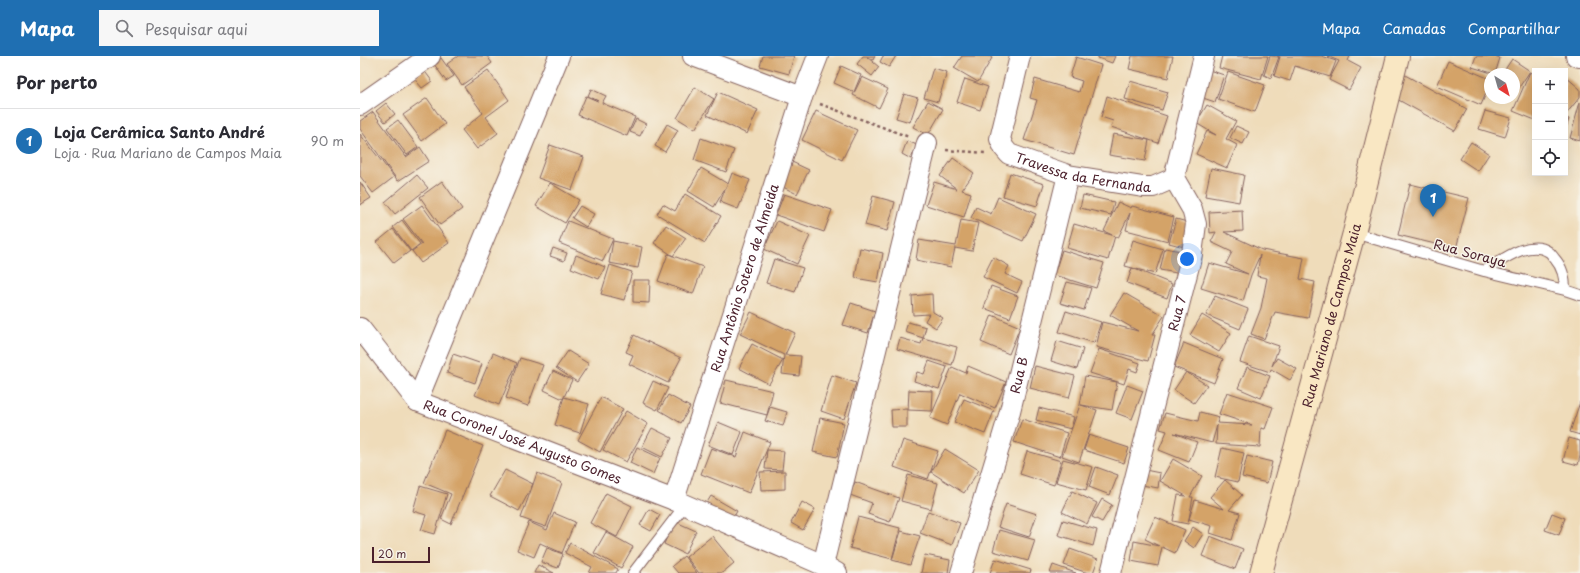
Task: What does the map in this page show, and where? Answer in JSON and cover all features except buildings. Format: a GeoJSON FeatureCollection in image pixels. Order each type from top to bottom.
{"type":"FeatureCollection","features":[{"type":"Feature","properties":{"kind":"street"},"geometry":{"type":"LineString","coordinates":[[360,105],[430,56]]}},
{"type":"Feature","properties":{"kind":"street","name":"Rua Coronel José Augusto Gomes"},"geometry":{"type":"LineString","coordinates":[[559,56],[417,401],[679,503],[830,569]]}},
{"type":"Feature","properties":{"kind":"street"},"geometry":{"type":"LineString","coordinates":[[693,56],[802,97]]}},
{"type":"Feature","properties":{"kind":"street","name":"Rua Antônio Sotero de Almeida"},"geometry":{"type":"LineString","coordinates":[[679,503],[802,97],[818,56]]}},
{"type":"Feature","properties":{"kind":"street"},"geometry":{"type":"LineString","coordinates":[[1004,146],[1020,56]]}},
{"type":"Feature","properties":{"kind":"street"},"geometry":{"type":"LineString","coordinates":[[1174,178],[1204,56]]}},
{"type":"Feature","properties":{"kind":"street","name":"Rua Mariano de Campos Maia"},"geometry":{"type":"LineString","coordinates":[[1261,573],[1354,233],[1398,56]]}},
{"type":"Feature","properties":{"kind":"street"},"geometry":{"type":"LineString","coordinates":[[1576,56],[1580,58]]}},
{"type":"Feature","properties":{"kind":"street"},"geometry":{"type":"LineString","coordinates":[[830,569],[927,143]]}},
{"type":"Feature","properties":{"kind":"street","name":"Travessa da Fernanda"},"geometry":{"type":"LineString","coordinates":[[1004,146],[1068,175],[1144,187],[1153,187],[1174,178]]}},
{"type":"Feature","properties":{"kind":"street","name":"Rua B"},"geometry":{"type":"LineString","coordinates":[[961,573],[1009,415],[1068,175]]}},
{"type":"Feature","properties":{"kind":"street","name":"Rua 7"},"geometry":{"type":"LineString","coordinates":[[1112,573],[1192,254],[1196,224],[1192,210],[1174,178]]}},
{"type":"Feature","properties":{"kind":"street"},"geometry":{"type":"LineString","coordinates":[[360,328],[417,401]]}},
{"type":"Feature","properties":{"kind":"lane","name":"Rua Soraya"},"geometry":{"type":"LineString","coordinates":[[1354,233],[1484,271],[1565,290],[1580,295]]}},
{"type":"Feature","properties":{"kind":"lane"},"geometry":{"type":"LineString","coordinates":[[1484,271],[1512,254],[1526,248],[1538,247],[1549,252],[1559,263],[1565,277],[1565,290]]}},
{"type":"Feature","properties":{"kind":"lane"},"geometry":{"type":"LineString","coordinates":[[633,573],[679,503]]}},
{"type":"Feature","properties":{"kind":"path"},"geometry":{"type":"LineString","coordinates":[[802,97],[949,151],[1004,146]]}},
{"type":"Feature","properties":{"kind":"place","name":"Loja Cerâmica Santo André"},"geometry":{"type":"Point","coordinates":[1433,217]}}]}
